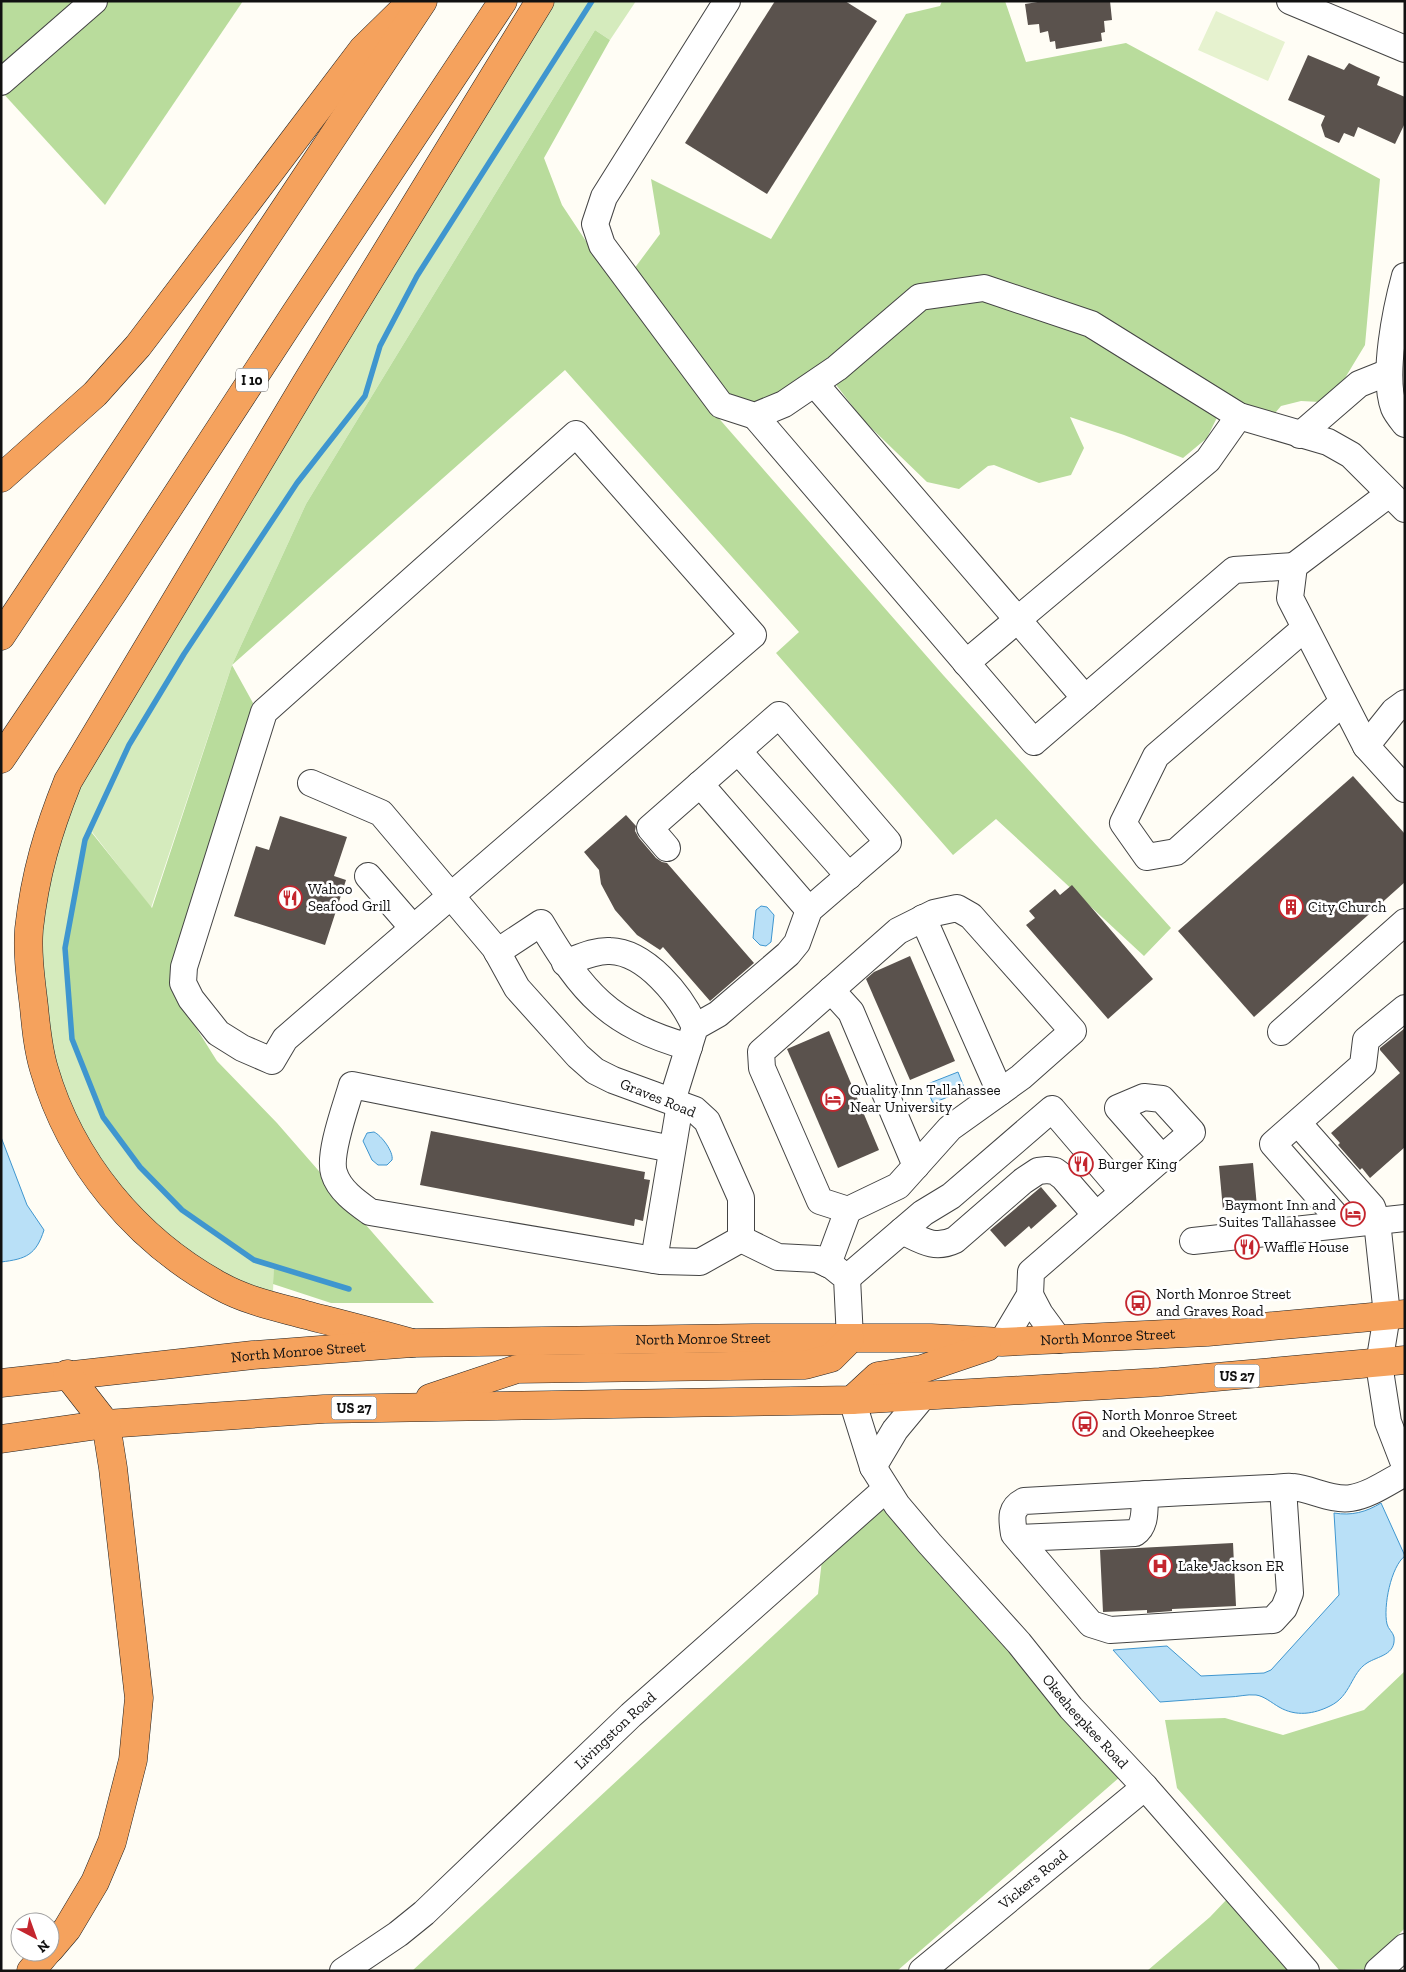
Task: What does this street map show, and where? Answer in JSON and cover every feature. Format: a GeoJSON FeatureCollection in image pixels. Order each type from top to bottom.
{"type":"FeatureCollection","features":[{"type":"Feature","properties":{"kind":"highway"},"geometry":{"type":"LineString","coordinates":[[1,478],[95,394],[138,346],[363,49],[412,1]]}},
{"type":"Feature","properties":{"kind":"highway"},"geometry":{"type":"LineString","coordinates":[[1,636],[424,1]]}},
{"type":"Feature","properties":{"kind":"highway","name":"I 10"},"geometry":{"type":"LineString","coordinates":[[1,759],[503,1]]}},
{"type":"Feature","properties":{"kind":"highway"},"geometry":{"type":"LineString","coordinates":[[412,1343],[250,1300],[221,1287],[180,1262],[140,1229],[93,1173],[62,1116],[44,1068],[38,1039],[30,976],[29,931],[37,875],[48,834],[68,781],[305,385],[540,1]]}},
{"type":"Feature","properties":{"kind":"highway","name":"North Monroe Street"},"geometry":{"type":"LineString","coordinates":[[1,1383],[67,1374],[412,1343],[753,1338],[931,1338],[1002,1342],[1207,1332],[1396,1315]]}},
{"type":"Feature","properties":{"kind":"highway"},"geometry":{"type":"LineString","coordinates":[[404,1407],[517,1369],[805,1364],[832,1358],[850,1339]]}},
{"type":"Feature","properties":{"kind":"highway"},"geometry":{"type":"LineString","coordinates":[[852,1400],[878,1376],[922,1369],[1002,1342]]}},
{"type":"Feature","properties":{"kind":"highway","name":"US 27"},"geometry":{"type":"LineString","coordinates":[[1,1440],[106,1424],[324,1409],[852,1400],[1160,1382],[1392,1362]]}},
{"type":"Feature","properties":{"kind":"highway"},"geometry":{"type":"LineString","coordinates":[[60,1938],[67,1930],[95,1882],[112,1842],[133,1760],[140,1698],[114,1468],[106,1424],[67,1374]]}},
{"type":"Feature","properties":{"kind":"street"},"geometry":{"type":"LineString","coordinates":[[1,82],[94,1]]}},
{"type":"Feature","properties":{"kind":"street"},"geometry":{"type":"LineString","coordinates":[[727,1],[604,197],[595,224],[602,245],[721,405],[755,416],[1034,742],[1234,570],[1294,566],[1397,501],[1350,455],[1328,442],[1239,416],[1091,324],[984,288],[920,297],[837,368],[815,384],[784,404],[755,416]]}},
{"type":"Feature","properties":{"kind":"street"},"geometry":{"type":"LineString","coordinates":[[1290,1],[1405,49]]}},
{"type":"Feature","properties":{"kind":"street"},"geometry":{"type":"LineString","coordinates":[[1405,276],[1389,372],[1394,408],[1405,424]]}},
{"type":"Feature","properties":{"kind":"street"},"geometry":{"type":"LineString","coordinates":[[1300,435],[1359,384],[1389,372]]}},
{"type":"Feature","properties":{"kind":"street"},"geometry":{"type":"LineString","coordinates":[[815,384],[1085,698]]}},
{"type":"Feature","properties":{"kind":"street"},"geometry":{"type":"LineString","coordinates":[[966,663],[1208,460],[1239,416]]}},
{"type":"Feature","properties":{"kind":"street"},"geometry":{"type":"LineString","coordinates":[[576,434],[753,635],[413,928],[285,1039],[272,1061],[242,1048],[218,1033],[190,999],[182,983],[184,968],[264,712],[576,434]]}},
{"type":"Feature","properties":{"kind":"street"},"geometry":{"type":"LineString","coordinates":[[1294,566],[1290,598],[1366,746],[1405,790]]}},
{"type":"Feature","properties":{"kind":"street"},"geometry":{"type":"LineString","coordinates":[[1305,628],[1156,756],[1123,823],[1147,857],[1176,852],[1343,702]]}},
{"type":"Feature","properties":{"kind":"street"},"geometry":{"type":"LineString","coordinates":[[1366,746],[1394,711],[1405,702]]}},
{"type":"Feature","properties":{"kind":"street"},"geometry":{"type":"LineString","coordinates":[[497,952],[541,923],[565,963],[602,1006],[630,1024],[658,1038],[692,1037],[788,954],[797,943],[809,910],[888,842],[779,715],[650,828],[667,848]]}},
{"type":"Feature","properties":{"kind":"street"},"geometry":{"type":"LineString","coordinates":[[738,750],[849,876]]}},
{"type":"Feature","properties":{"kind":"street","name":"Graves Road"},"geometry":{"type":"LineString","coordinates":[[310,783],[381,813],[497,952],[524,995],[578,1056],[595,1071],[613,1080],[695,1110],[708,1121],[741,1198],[741,1239]]}},
{"type":"Feature","properties":{"kind":"street"},"geometry":{"type":"LineString","coordinates":[[700,784],[809,910]]}},
{"type":"Feature","properties":{"kind":"street"},"geometry":{"type":"LineString","coordinates":[[368,876],[413,928]]}},
{"type":"Feature","properties":{"kind":"street"},"geometry":{"type":"LineString","coordinates":[[957,908],[971,916],[1073,1031],[1021,1077],[950,1128],[898,1186],[848,1210],[820,1201],[762,1068],[761,1052],[898,930],[923,918],[940,911],[957,908]]}},
{"type":"Feature","properties":{"kind":"street"},"geometry":{"type":"LineString","coordinates":[[923,918],[1000,1092]]}},
{"type":"Feature","properties":{"kind":"street"},"geometry":{"type":"LineString","coordinates":[[1281,1032],[1405,922]]}},
{"type":"Feature","properties":{"kind":"street"},"geometry":{"type":"LineString","coordinates":[[565,963],[594,953],[609,951],[630,954],[648,966],[681,1002],[692,1037],[676,1103],[672,1149],[654,1260]]}},
{"type":"Feature","properties":{"kind":"street"},"geometry":{"type":"LineString","coordinates":[[831,990],[851,1012],[916,1166]]}},
{"type":"Feature","properties":{"kind":"street"},"geometry":{"type":"LineString","coordinates":[[1343,1224],[1273,1144],[1363,1065],[1366,1040],[1405,1008]]}},
{"type":"Feature","properties":{"kind":"street"},"geometry":{"type":"LineString","coordinates":[[672,1149],[352,1085],[332,1157],[334,1173],[341,1186],[356,1202],[370,1212],[654,1260],[700,1262],[741,1239],[778,1257],[818,1259],[837,1271]]}},
{"type":"Feature","properties":{"kind":"street"},"geometry":{"type":"LineString","coordinates":[[837,1271],[902,1231],[923,1213],[951,1196],[1052,1109],[1123,1192]]}},
{"type":"Feature","properties":{"kind":"street"},"geometry":{"type":"LineString","coordinates":[[1298,1123],[1372,1207],[1377,1221],[1396,1315],[1388,1422],[1405,1466]]}},
{"type":"Feature","properties":{"kind":"street"},"geometry":{"type":"LineString","coordinates":[[1002,1342],[1030,1295],[1031,1272],[1162,1158]]}},
{"type":"Feature","properties":{"kind":"street"},"geometry":{"type":"LineString","coordinates":[[902,1231],[922,1241],[934,1244],[945,1244],[955,1240],[1030,1175],[1047,1170],[1055,1171],[1063,1177],[1096,1216]]}},
{"type":"Feature","properties":{"kind":"street"},"geometry":{"type":"LineString","coordinates":[[848,1210],[837,1271],[850,1339]]}},
{"type":"Feature","properties":{"kind":"street"},"geometry":{"type":"LineString","coordinates":[[1193,1241],[1405,1218]]}},
{"type":"Feature","properties":{"kind":"street"},"geometry":{"type":"LineString","coordinates":[[1030,1295],[1040,1314],[1059,1340]]}},
{"type":"Feature","properties":{"kind":"street"},"geometry":{"type":"LineString","coordinates":[[879,1478],[895,1430],[924,1396]]}},
{"type":"Feature","properties":{"kind":"street","name":"Okeeheepkee Road"},"geometry":{"type":"LineString","coordinates":[[852,1400],[879,1478],[930,1544],[1019,1643],[1071,1708],[1145,1787],[1306,1971]]}},
{"type":"Feature","properties":{"kind":"street"},"geometry":{"type":"LineString","coordinates":[[1283,1488],[1290,1593],[1284,1608],[1273,1620],[1110,1630],[1091,1624],[1014,1534],[1012,1513],[1016,1505],[1024,1501],[1293,1487],[1336,1497],[1349,1498],[1362,1495],[1405,1473]]}},
{"type":"Feature","properties":{"kind":"street","name":"Livingston Road"},"geometry":{"type":"LineString","coordinates":[[343,1971],[398,1934],[424,1913],[879,1478]]}},
{"type":"Feature","properties":{"kind":"street"},"geometry":{"type":"LineString","coordinates":[[1018,1538],[1135,1532],[1139,1530],[1143,1523],[1145,1494]]}},
{"type":"Feature","properties":{"kind":"street","name":"Vickers Road"},"geometry":{"type":"LineString","coordinates":[[922,1971],[1145,1787]]}},
{"type":"Feature","properties":{"kind":"street"},"geometry":{"type":"LineString","coordinates":[[1378,1971],[1405,1947]]}},
{"type":"Feature","properties":{"kind":"green space"},"geometry":{"type":"Polygon","coordinates":[[[1,1],[243,1],[105,205],[1,91],[1,1]]]}},
{"type":"Feature","properties":{"kind":"green space"},"geometry":{"type":"Polygon","coordinates":[[[547,1],[636,1],[610,40],[595,30],[306,504],[232,665],[151,908],[89,828],[254,1260],[274,1267],[273,1292],[270,1298],[179,1251],[90,1154],[49,1060],[35,942],[61,820],[547,1]]]}},
{"type":"Feature","properties":{"kind":"green space"},"geometry":{"type":"Polygon","coordinates":[[[942,1],[1005,1],[1026,62],[1126,43],[1380,179],[1365,345],[1345,378],[1320,402],[1301,401],[1281,406],[1270,419],[1225,401],[1207,438],[1183,458],[1070,417],[1084,448],[1071,475],[1039,483],[994,465],[988,466],[959,489],[927,482],[863,420],[824,369],[745,411],[699,361],[631,273],[660,234],[651,179],[771,239],[906,14],[940,6],[942,1]]]}},
{"type":"Feature","properties":{"kind":"green space"},"geometry":{"type":"Polygon","coordinates":[[[1216,11],[1285,42],[1268,81],[1198,50],[1216,11]]]}},
{"type":"Feature","properties":{"kind":"green space"},"geometry":{"type":"Polygon","coordinates":[[[595,30],[610,40],[544,158],[562,205],[615,285],[715,414],[944,676],[1171,928],[1144,956],[996,819],[953,855],[776,653],[799,632],[565,370],[232,665],[306,504],[595,30]]]}},
{"type":"Feature","properties":{"kind":"green space"},"geometry":{"type":"Polygon","coordinates":[[[232,665],[253,703],[183,936],[173,991],[217,1061],[277,1123],[434,1303],[331,1303],[273,1284],[274,1266],[254,1260],[182,1210],[164,1192],[103,1117],[72,1039],[65,948],[88,828],[152,908],[232,665]]]}},
{"type":"Feature","properties":{"kind":"green space"},"geometry":{"type":"Polygon","coordinates":[[[885,1504],[1121,1776],[897,1971],[412,1971],[818,1594],[822,1560],[885,1504]]]}},
{"type":"Feature","properties":{"kind":"green space"},"geometry":{"type":"Polygon","coordinates":[[[1405,1671],[1405,1928],[1365,1969],[1339,1970],[1177,1788],[1165,1720],[1225,1718],[1283,1735],[1364,1710],[1405,1671]]]}},
{"type":"Feature","properties":{"kind":"green space"},"geometry":{"type":"Polygon","coordinates":[[[1229,1897],[1294,1971],[1147,1971],[1210,1917],[1229,1897]]]}},
{"type":"Feature","properties":{"kind":"water"},"geometry":{"type":"Polygon","coordinates":[[[761,906],[767,907],[774,915],[771,942],[766,946],[760,945],[753,938],[756,910],[761,906]]]}},
{"type":"Feature","properties":{"kind":"water"},"geometry":{"type":"Polygon","coordinates":[[[958,1072],[965,1090],[933,1103],[925,1085],[958,1072]]]}},
{"type":"Feature","properties":{"kind":"water"},"geometry":{"type":"Polygon","coordinates":[[[374,1132],[383,1140],[391,1153],[392,1160],[387,1165],[378,1165],[372,1160],[363,1141],[367,1133],[374,1132]]]}},
{"type":"Feature","properties":{"kind":"water"},"geometry":{"type":"Polygon","coordinates":[[[1,1137],[27,1205],[44,1230],[37,1245],[29,1254],[17,1259],[1,1262],[1,1137]]]}},
{"type":"Feature","properties":{"kind":"water"},"geometry":{"type":"Polygon","coordinates":[[[1381,1503],[1405,1556],[1400,1561],[1392,1577],[1387,1598],[1387,1624],[1394,1637],[1394,1643],[1392,1648],[1385,1654],[1362,1667],[1347,1691],[1337,1702],[1330,1706],[1318,1711],[1298,1713],[1285,1710],[1256,1695],[1160,1702],[1113,1650],[1167,1646],[1201,1676],[1264,1673],[1271,1670],[1339,1595],[1334,1513],[1347,1514],[1359,1512],[1381,1503]]]}},
{"type":"Feature","properties":{"kind":"building"},"geometry":{"type":"Polygon","coordinates":[[[775,1],[845,1],[877,21],[767,194],[685,143],[775,1]]]}},
{"type":"Feature","properties":{"kind":"building"},"geometry":{"type":"Polygon","coordinates":[[[1044,1],[1110,1],[1112,20],[1104,21],[1105,32],[1101,33],[1102,41],[1056,49],[1055,41],[1050,42],[1048,31],[1040,33],[1039,24],[1028,25],[1025,4],[1044,1]]]}},
{"type":"Feature","properties":{"kind":"building"},"geometry":{"type":"Polygon","coordinates":[[[1308,55],[1344,70],[1349,63],[1380,77],[1377,85],[1405,97],[1405,123],[1395,144],[1358,127],[1354,137],[1344,133],[1339,143],[1325,137],[1321,125],[1325,116],[1288,100],[1308,55]]]}},
{"type":"Feature","properties":{"kind":"building","name":"City Church"},"geometry":{"type":"Polygon","coordinates":[[[1353,776],[1405,834],[1405,882],[1254,1017],[1178,931],[1353,776]]]}},
{"type":"Feature","properties":{"kind":"building"},"geometry":{"type":"Polygon","coordinates":[[[626,815],[636,826],[635,831],[639,838],[656,858],[667,863],[754,963],[710,1001],[663,947],[660,950],[637,935],[615,910],[601,884],[599,870],[584,852],[626,815]]]}},
{"type":"Feature","properties":{"kind":"building","name":"Wahoo Seafood Grill"},"geometry":{"type":"Polygon","coordinates":[[[280,816],[347,837],[334,876],[346,880],[325,945],[234,916],[256,846],[269,850],[280,816]]]}},
{"type":"Feature","properties":{"kind":"building"},"geometry":{"type":"Polygon","coordinates":[[[1072,885],[1153,979],[1108,1019],[1026,925],[1035,918],[1029,911],[1055,889],[1060,895],[1072,885]]]}},
{"type":"Feature","properties":{"kind":"building"},"geometry":{"type":"Polygon","coordinates":[[[910,956],[955,1061],[910,1080],[866,979],[874,972],[910,956]]]}},
{"type":"Feature","properties":{"kind":"building"},"geometry":{"type":"Polygon","coordinates":[[[1405,1028],[1405,1147],[1370,1178],[1362,1168],[1360,1170],[1338,1145],[1340,1143],[1331,1133],[1400,1073],[1380,1048],[1405,1028]]]}},
{"type":"Feature","properties":{"kind":"building","name":"Quality Inn Tallahassee Near University"},"geometry":{"type":"Polygon","coordinates":[[[829,1031],[879,1150],[838,1168],[787,1049],[829,1031]]]}},
{"type":"Feature","properties":{"kind":"building"},"geometry":{"type":"Polygon","coordinates":[[[431,1131],[645,1172],[644,1179],[650,1180],[643,1221],[635,1219],[634,1226],[420,1185],[431,1131]]]}},
{"type":"Feature","properties":{"kind":"building"},"geometry":{"type":"Polygon","coordinates":[[[1253,1163],[1257,1207],[1223,1210],[1219,1166],[1253,1163]]]}},
{"type":"Feature","properties":{"kind":"building"},"geometry":{"type":"Polygon","coordinates":[[[1041,1187],[1057,1206],[1031,1229],[1029,1226],[1005,1247],[990,1230],[1041,1187]]]}},
{"type":"Feature","properties":{"kind":"building"},"geometry":{"type":"Polygon","coordinates":[[[1233,1543],[1236,1606],[1172,1609],[1172,1611],[1147,1613],[1147,1610],[1103,1612],[1100,1550],[1233,1543]]]}},
{"type":"Feature","properties":{"kind":"waterway"},"geometry":{"type":"LineString","coordinates":[[349,1289],[254,1260],[182,1210],[140,1167],[103,1117],[72,1039],[65,948],[85,840],[129,745],[184,654],[297,483],[365,396],[380,346],[417,276],[592,1]]}},
{"type":"Feature","properties":{"kind":"place","name":"Wahoo Seafood Grill"},"geometry":{"type":"Point","coordinates":[290,898]}},
{"type":"Feature","properties":{"kind":"place","name":"City Church"},"geometry":{"type":"Point","coordinates":[1291,907]}},
{"type":"Feature","properties":{"kind":"place","name":"Quality Inn Tallahassee Near University"},"geometry":{"type":"Point","coordinates":[833,1099]}},
{"type":"Feature","properties":{"kind":"place","name":"Burger King"},"geometry":{"type":"Point","coordinates":[1081,1164]}},
{"type":"Feature","properties":{"kind":"place","name":"Baymont Inn and Suites Tallahassee"},"geometry":{"type":"Point","coordinates":[1353,1214]}},
{"type":"Feature","properties":{"kind":"place","name":"Waffle House"},"geometry":{"type":"Point","coordinates":[1247,1247]}},
{"type":"Feature","properties":{"kind":"place","name":"North Monroe Street and Graves Road"},"geometry":{"type":"Point","coordinates":[1138,1303]}},
{"type":"Feature","properties":{"kind":"place","name":"North Monroe Street and Okeeheepkee"},"geometry":{"type":"Point","coordinates":[1085,1424]}},
{"type":"Feature","properties":{"kind":"place","name":"Lake Jackson ER"},"geometry":{"type":"Point","coordinates":[1160,1566]}}]}
